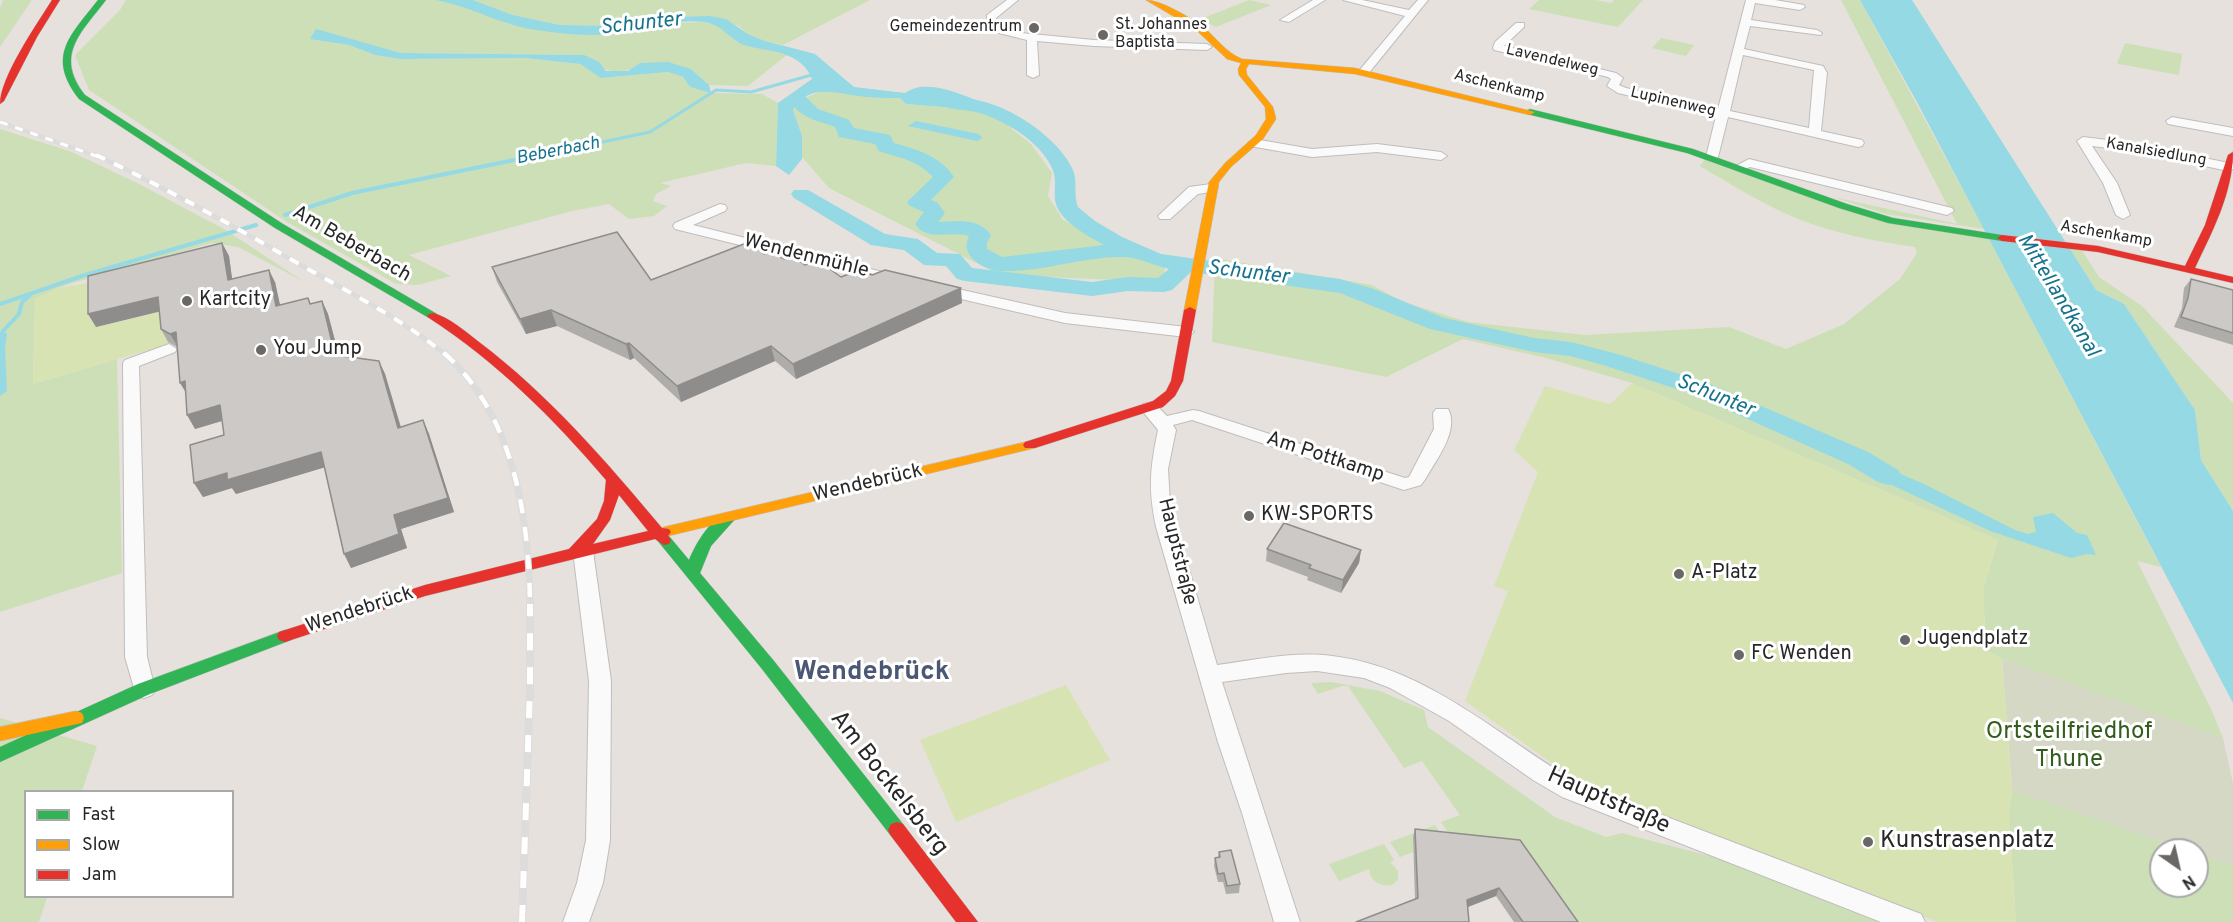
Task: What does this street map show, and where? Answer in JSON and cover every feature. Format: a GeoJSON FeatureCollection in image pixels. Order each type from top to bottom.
{"type":"FeatureCollection","features":[{"type":"Feature","properties":{"kind":"main road"},"geometry":{"type":"LineString","coordinates":[[21,31],[41,0]]}},
{"type":"Feature","properties":{"kind":"main road"},"geometry":{"type":"LineString","coordinates":[[0,101],[33,37],[56,0]]}},
{"type":"Feature","properties":{"kind":"main road","name":"Am Beberbach"},"geometry":{"type":"LineString","coordinates":[[102,0],[65,56],[64,76],[76,92],[279,226],[400,296],[460,334],[534,394],[613,478],[660,533]]}},
{"type":"Feature","properties":{"kind":"main road"},"geometry":{"type":"LineString","coordinates":[[1149,408],[1165,399],[1175,387],[1211,188],[1227,164],[1254,143],[1267,129],[1271,115],[1266,104],[1243,75],[1242,69],[1245,63],[1230,57],[1197,27],[1150,0]]}},
{"type":"Feature","properties":{"kind":"main road","name":"Aschenkamp"},"geometry":{"type":"LineString","coordinates":[[1245,63],[1364,72],[1668,144],[1740,167],[1865,214],[1910,225],[2082,246],[2189,268],[2233,280]]}},
{"type":"Feature","properties":{"kind":"main road"},"geometry":{"type":"LineString","coordinates":[[2189,268],[2210,225],[2230,161]]}},
{"type":"Feature","properties":{"kind":"main road","name":"Wendebrück"},"geometry":{"type":"LineString","coordinates":[[0,755],[76,718],[144,689],[327,620],[383,602],[477,576],[1016,450],[1149,408]]}},
{"type":"Feature","properties":{"kind":"main road"},"geometry":{"type":"LineString","coordinates":[[579,552],[606,519],[614,499],[613,478]]}},
{"type":"Feature","properties":{"kind":"main road"},"geometry":{"type":"LineString","coordinates":[[692,573],[694,561],[703,542],[730,516]]}},
{"type":"Feature","properties":{"kind":"main road","name":"Am Bockelsberg"},"geometry":{"type":"LineString","coordinates":[[660,533],[768,665],[968,922]]}},
{"type":"Feature","properties":{"kind":"main road"},"geometry":{"type":"LineString","coordinates":[[0,735],[76,718]]}},
{"type":"Feature","properties":{"kind":"street"},"geometry":{"type":"LineString","coordinates":[[1013,0],[991,17],[992,26],[1003,33],[1032,38],[1094,43],[1208,47]]}},
{"type":"Feature","properties":{"kind":"street"},"geometry":{"type":"LineString","coordinates":[[1285,20],[1320,0]]}},
{"type":"Feature","properties":{"kind":"street"},"geometry":{"type":"LineString","coordinates":[[1348,0],[1412,14]]}},
{"type":"Feature","properties":{"kind":"street"},"geometry":{"type":"LineString","coordinates":[[1364,72],[1423,0]]}},
{"type":"Feature","properties":{"kind":"street","name":"Lupinenweg"},"geometry":{"type":"LineString","coordinates":[[1712,158],[1751,0]]}},
{"type":"Feature","properties":{"kind":"street"},"geometry":{"type":"LineString","coordinates":[[1756,0],[1800,7]]}},
{"type":"Feature","properties":{"kind":"street"},"geometry":{"type":"LineString","coordinates":[[1746,22],[1817,33]]}},
{"type":"Feature","properties":{"kind":"street","name":"Lavendelweg"},"geometry":{"type":"LineString","coordinates":[[1520,26],[1499,44],[1498,48],[1612,75],[1617,78],[1613,86],[1622,92]]}},
{"type":"Feature","properties":{"kind":"street"},"geometry":{"type":"LineString","coordinates":[[1032,38],[1033,75]]}},
{"type":"Feature","properties":{"kind":"street"},"geometry":{"type":"LineString","coordinates":[[1738,51],[1821,70],[1815,133]]}},
{"type":"Feature","properties":{"kind":"street","name":"Lupinenweg"},"geometry":{"type":"LineString","coordinates":[[1622,92],[1858,143]]}},
{"type":"Feature","properties":{"kind":"street"},"geometry":{"type":"LineString","coordinates":[[2172,121],[2233,132]]}},
{"type":"Feature","properties":{"kind":"street","name":"Kanalsiedlung"},"geometry":{"type":"LineString","coordinates":[[2073,132],[2083,141],[2110,183],[2123,215]]}},
{"type":"Feature","properties":{"kind":"street","name":"Kanalsiedlung"},"geometry":{"type":"LineString","coordinates":[[2083,141],[2230,161]]}},
{"type":"Feature","properties":{"kind":"street"},"geometry":{"type":"LineString","coordinates":[[1254,143],[1312,153],[1377,148],[1441,156]]}},
{"type":"Feature","properties":{"kind":"street","name":"Aschenkamp"},"geometry":{"type":"LineString","coordinates":[[1740,167],[1749,163],[1947,211]]}},
{"type":"Feature","properties":{"kind":"street"},"geometry":{"type":"LineString","coordinates":[[1165,216],[1194,189],[1211,188]]}},
{"type":"Feature","properties":{"kind":"street","name":"Wendenmühle"},"geometry":{"type":"LineString","coordinates":[[720,208],[680,226],[922,286],[1065,318],[1186,332]]}},
{"type":"Feature","properties":{"kind":"street"},"geometry":{"type":"LineString","coordinates":[[144,689],[136,657],[131,363],[169,349]]}},
{"type":"Feature","properties":{"kind":"street"},"geometry":{"type":"LineString","coordinates":[[1149,408],[1163,422]]}},
{"type":"Feature","properties":{"kind":"street","name":"Am Pottkamp"},"geometry":{"type":"LineString","coordinates":[[1163,422],[1193,415],[1404,484],[1415,481],[1417,478],[1443,429],[1442,413]]}},
{"type":"Feature","properties":{"kind":"street","name":"Hauptstraße"},"geometry":{"type":"LineString","coordinates":[[1163,422],[1167,430],[1159,469],[1161,504],[1229,742],[1254,813],[1287,922]]}},
{"type":"Feature","properties":{"kind":"street"},"geometry":{"type":"LineString","coordinates":[[576,922],[590,883],[598,828],[600,681],[579,552]]}},
{"type":"Feature","properties":{"kind":"street","name":"Hauptstraße"},"geometry":{"type":"LineString","coordinates":[[1209,675],[1315,663],[1334,664],[1389,679],[1431,698],[1552,781],[1570,790],[1912,922]]}},
{"type":"Feature","properties":{"kind":"green space"},"geometry":{"type":"Polygon","coordinates":[[[3,0],[32,0],[0,47],[0,8],[3,0]]]}},
{"type":"Feature","properties":{"kind":"green space"},"geometry":{"type":"Polygon","coordinates":[[[126,0],[435,0],[465,6],[509,24],[561,33],[607,34],[673,23],[703,22],[718,25],[737,42],[787,55],[748,86],[709,85],[691,69],[636,67],[614,71],[602,68],[584,55],[401,53],[316,30],[311,39],[349,45],[375,55],[400,59],[525,58],[580,64],[602,78],[668,72],[683,77],[690,87],[711,93],[762,94],[778,103],[776,166],[746,163],[660,183],[671,186],[656,194],[653,201],[667,206],[654,216],[629,219],[609,204],[572,211],[409,255],[451,276],[418,285],[396,284],[287,222],[89,90],[75,55],[120,10],[126,0]]]}},
{"type":"Feature","properties":{"kind":"green space"},"geometry":{"type":"Polygon","coordinates":[[[473,0],[870,0],[783,45],[765,41],[748,34],[739,26],[710,16],[665,17],[619,26],[560,25],[513,15],[473,0]]]}},
{"type":"Feature","properties":{"kind":"green space"},"geometry":{"type":"Polygon","coordinates":[[[1249,0],[1271,5],[1216,27],[1201,19],[1249,0]]]}},
{"type":"Feature","properties":{"kind":"green space"},"geometry":{"type":"Polygon","coordinates":[[[1539,0],[1596,0],[1611,3],[1614,0],[1643,0],[1618,27],[1529,9],[1539,0]]]}},
{"type":"Feature","properties":{"kind":"green space"},"geometry":{"type":"Polygon","coordinates":[[[1841,0],[1860,0],[1984,229],[1886,214],[1833,197],[1957,224],[1841,0]]]}},
{"type":"Feature","properties":{"kind":"green space"},"geometry":{"type":"Polygon","coordinates":[[[1661,38],[1694,45],[1686,56],[1652,48],[1661,38]]]}},
{"type":"Feature","properties":{"kind":"green space"},"geometry":{"type":"Polygon","coordinates":[[[2125,43],[2182,54],[2179,75],[2117,63],[2125,43]]]}},
{"type":"Feature","properties":{"kind":"green space"},"geometry":{"type":"Polygon","coordinates":[[[825,90],[900,98],[906,104],[990,111],[992,106],[1012,129],[1031,144],[1052,173],[1048,196],[1063,220],[1165,268],[1162,282],[1000,275],[829,188],[802,157],[802,136],[793,110],[799,100],[825,90]]]}},
{"type":"Feature","properties":{"kind":"green space"},"geometry":{"type":"Polygon","coordinates":[[[0,129],[72,152],[139,184],[224,229],[303,281],[238,247],[212,243],[66,285],[35,299],[33,384],[117,359],[122,573],[0,612],[0,129]]]}},
{"type":"Feature","properties":{"kind":"green space"},"geometry":{"type":"Polygon","coordinates":[[[1704,160],[1832,205],[1988,237],[2161,567],[2137,561],[2211,709],[2223,738],[2002,659],[1986,650],[1983,590],[1998,540],[1632,383],[1546,358],[1463,339],[1386,377],[1212,342],[1215,258],[1372,285],[1403,302],[1468,322],[1585,335],[1729,327],[1786,349],[1844,324],[1900,279],[1917,253],[1915,247],[1841,233],[1785,213],[1700,166],[1704,160]]]}},
{"type":"Feature","properties":{"kind":"green space"},"geometry":{"type":"Polygon","coordinates":[[[2069,248],[2081,249],[2099,277],[2142,306],[2233,403],[2233,511],[2201,460],[2195,410],[2124,304],[2096,290],[2069,248]]]}},
{"type":"Feature","properties":{"kind":"green space","name":"Kartcity"},"geometry":{"type":"Polygon","coordinates":[[[95,282],[97,327],[166,310],[169,344],[33,384],[35,299],[58,288],[95,282]]]}},
{"type":"Feature","properties":{"kind":"green space","name":"FC Wenden"},"geometry":{"type":"Polygon","coordinates":[[[1632,383],[1998,540],[1983,590],[1986,650],[2002,659],[2012,790],[2009,815],[2016,922],[1937,922],[1574,779],[1465,701],[1508,591],[1494,586],[1538,472],[1514,450],[1545,386],[1610,404],[1632,383]]]}},
{"type":"Feature","properties":{"kind":"green space","name":"Ortsteilfriedhof Thune"},"geometry":{"type":"Polygon","coordinates":[[[2002,659],[2223,738],[2233,784],[2233,866],[2209,858],[2209,838],[2151,838],[2012,790],[2002,659]]]}},
{"type":"Feature","properties":{"kind":"green space"},"geometry":{"type":"Polygon","coordinates":[[[1331,682],[1380,691],[1424,710],[1428,727],[1555,817],[1606,837],[1622,833],[1717,858],[1879,922],[1577,922],[1452,838],[1441,822],[1460,815],[1422,761],[1404,768],[1348,686],[1318,694],[1311,683],[1331,682]]]}},
{"type":"Feature","properties":{"kind":"green space"},"geometry":{"type":"Polygon","coordinates":[[[1066,685],[1110,760],[956,822],[920,740],[1066,685]]]}},
{"type":"Feature","properties":{"kind":"green space"},"geometry":{"type":"Polygon","coordinates":[[[0,718],[97,746],[82,790],[24,790],[24,898],[47,898],[39,922],[0,922],[0,718]]]}},
{"type":"Feature","properties":{"kind":"green space"},"geometry":{"type":"Polygon","coordinates":[[[2012,790],[2151,838],[2149,838],[2149,898],[2209,898],[2209,858],[2233,866],[2233,922],[2016,922],[2009,815],[2012,790]]]}},
{"type":"Feature","properties":{"kind":"green space"},"geometry":{"type":"Polygon","coordinates":[[[1435,825],[1445,841],[1413,837],[1413,852],[1400,857],[1390,842],[1435,825]]]}},
{"type":"Feature","properties":{"kind":"green space"},"geometry":{"type":"Polygon","coordinates":[[[1384,844],[1394,860],[1390,862],[1398,871],[1398,880],[1392,885],[1376,882],[1371,877],[1369,869],[1339,881],[1329,864],[1384,844]]]}},
{"type":"Feature","properties":{"kind":"water"},"geometry":{"type":"Polygon","coordinates":[[[435,0],[473,0],[513,15],[560,25],[619,26],[665,17],[710,16],[726,19],[748,34],[765,41],[815,54],[854,87],[905,93],[914,88],[936,88],[992,106],[991,111],[906,104],[900,98],[826,92],[808,95],[793,110],[802,136],[802,159],[789,175],[776,166],[778,103],[812,79],[801,63],[793,58],[741,44],[717,26],[704,22],[668,23],[609,34],[572,34],[523,28],[435,0]]]}},
{"type":"Feature","properties":{"kind":"water","name":"Mittellandkanal"},"geometry":{"type":"Polygon","coordinates":[[[1860,0],[1912,0],[2096,290],[2124,304],[2195,410],[2201,460],[2233,511],[2233,703],[1918,104],[1860,0]]]}},
{"type":"Feature","properties":{"kind":"water"},"geometry":{"type":"Polygon","coordinates":[[[316,29],[401,53],[584,55],[599,62],[606,71],[628,71],[640,63],[668,62],[691,69],[709,85],[711,93],[690,87],[683,77],[668,72],[601,78],[580,64],[525,58],[400,59],[375,55],[349,45],[310,39],[316,29]]]}},
{"type":"Feature","properties":{"kind":"water"},"geometry":{"type":"Polygon","coordinates":[[[916,121],[979,134],[982,138],[977,141],[908,126],[916,121]]]}},
{"type":"Feature","properties":{"kind":"water"},"geometry":{"type":"Polygon","coordinates":[[[0,332],[7,334],[5,349],[7,391],[0,396],[0,332]]]}},
{"type":"Feature","properties":{"kind":"water"},"geometry":{"type":"Polygon","coordinates":[[[1858,458],[1926,485],[2015,530],[2028,534],[2036,532],[2033,517],[2053,513],[2077,533],[2087,535],[2096,555],[2087,554],[2071,558],[1990,531],[1864,472],[1858,458]]]}},
{"type":"Feature","properties":{"kind":"building"},"geometry":{"type":"Polygon","coordinates":[[[617,232],[651,280],[749,242],[764,254],[771,251],[784,259],[792,256],[805,265],[817,260],[841,277],[862,269],[872,275],[885,270],[961,288],[793,364],[771,346],[677,386],[629,343],[626,344],[551,310],[520,319],[492,267],[617,232]]]}},
{"type":"Feature","properties":{"kind":"building"},"geometry":{"type":"Polygon","coordinates":[[[222,243],[228,280],[269,270],[276,306],[308,298],[310,304],[322,301],[335,355],[379,361],[398,428],[423,420],[448,498],[394,515],[399,534],[344,554],[321,452],[227,480],[227,473],[194,483],[190,445],[224,435],[220,405],[187,415],[185,381],[180,383],[176,332],[170,334],[161,329],[158,297],[88,314],[88,276],[222,243]]]}},
{"type":"Feature","properties":{"kind":"building"},"geometry":{"type":"Polygon","coordinates":[[[2191,279],[2233,290],[2233,333],[2181,317],[2188,298],[2191,279]]]}},
{"type":"Feature","properties":{"kind":"building"},"geometry":{"type":"Polygon","coordinates":[[[1284,523],[1361,550],[1343,580],[1309,568],[1311,565],[1267,549],[1284,523]]]}},
{"type":"Feature","properties":{"kind":"building"},"geometry":{"type":"Polygon","coordinates":[[[1415,829],[1520,840],[1578,922],[1523,922],[1499,888],[1467,900],[1469,922],[1356,922],[1418,898],[1415,829]]]}},
{"type":"Feature","properties":{"kind":"building"},"geometry":{"type":"Polygon","coordinates":[[[1231,850],[1240,884],[1227,886],[1224,873],[1218,874],[1215,858],[1220,857],[1219,852],[1231,850]]]}},
{"type":"Feature","properties":{"kind":"waterway","name":"Beberbach"},"geometry":{"type":"LineString","coordinates":[[531,157],[650,132],[716,90],[751,92],[815,74]]}},
{"type":"Feature","properties":{"kind":"waterway"},"geometry":{"type":"LineString","coordinates":[[799,100],[806,110],[843,124],[846,133],[883,139],[886,147],[914,154],[935,167],[944,177],[917,202],[930,206],[935,213],[925,224],[936,229],[959,227],[974,230],[980,235],[976,243],[977,252],[997,264],[1130,250]]}},
{"type":"Feature","properties":{"kind":"waterway","name":"Schunter"},"geometry":{"type":"LineString","coordinates":[[955,104],[993,111],[1029,132],[1058,160],[1063,170],[1066,202],[1070,211],[1102,235],[1142,255],[1186,265],[1273,275],[1340,286],[1366,293],[1438,324],[1534,345],[1571,349],[1612,360],[1701,389],[1858,458],[1888,476]]}},
{"type":"Feature","properties":{"kind":"waterway","name":"Beberbach"},"geometry":{"type":"LineString","coordinates":[[285,215],[352,193],[539,155]]}},
{"type":"Feature","properties":{"kind":"waterway"},"geometry":{"type":"LineString","coordinates":[[801,194],[879,240],[910,244],[932,260],[952,259],[965,274],[1092,289],[1128,284],[1164,285],[1185,266]]}},
{"type":"Feature","properties":{"kind":"waterway","name":"Beberbach"},"geometry":{"type":"LineString","coordinates":[[0,304],[85,275],[256,225]]}},
{"type":"Feature","properties":{"kind":"waterway"},"geometry":{"type":"LineString","coordinates":[[3,331],[19,314],[22,302],[30,295]]}},
{"type":"Feature","properties":{"kind":"railway"},"geometry":{"type":"LineString","coordinates":[[0,122],[99,157]]}},
{"type":"Feature","properties":{"kind":"railway"},"geometry":{"type":"LineString","coordinates":[[96,155],[202,209],[360,298],[413,330],[446,355]]}},
{"type":"Feature","properties":{"kind":"railway"},"geometry":{"type":"LineString","coordinates":[[446,355],[468,378],[487,406],[502,437],[513,469],[526,537],[530,605]]}},
{"type":"Feature","properties":{"kind":"railway"},"geometry":{"type":"LineString","coordinates":[[522,922],[530,687],[530,605]]}},
{"type":"Feature","properties":{"kind":"traffic: fast"},"geometry":{"type":"LineString","coordinates":[[102,0],[76,35],[66,59],[67,71],[72,84],[82,97],[279,226],[433,316]]}},
{"type":"Feature","properties":{"kind":"traffic: fast"},"geometry":{"type":"LineString","coordinates":[[1530,112],[1690,151],[1843,206],[1892,221],[2002,238]]}},
{"type":"Feature","properties":{"kind":"traffic: fast"},"geometry":{"type":"LineString","coordinates":[[692,573],[706,542],[730,517]]}},
{"type":"Feature","properties":{"kind":"traffic: fast"},"geometry":{"type":"LineString","coordinates":[[664,540],[768,665],[897,830]]}},
{"type":"Feature","properties":{"kind":"traffic: fast"},"geometry":{"type":"LineString","coordinates":[[0,755],[144,689],[285,636]]}},
{"type":"Feature","properties":{"kind":"traffic: slow"},"geometry":{"type":"LineString","coordinates":[[1150,0],[1198,27],[1230,57],[1241,61],[1355,71],[1530,112]]}},
{"type":"Feature","properties":{"kind":"traffic: slow"},"geometry":{"type":"LineString","coordinates":[[1190,310],[1214,182],[1228,165],[1260,137],[1271,119],[1269,107],[1243,75],[1242,69],[1245,63]]}},
{"type":"Feature","properties":{"kind":"traffic: slow"},"geometry":{"type":"LineString","coordinates":[[664,532],[1030,445]]}},
{"type":"Feature","properties":{"kind":"traffic: slow"},"geometry":{"type":"LineString","coordinates":[[0,734],[76,718]]}},
{"type":"Feature","properties":{"kind":"traffic: jam"},"geometry":{"type":"LineString","coordinates":[[0,101],[33,37],[56,0]]}},
{"type":"Feature","properties":{"kind":"traffic: jam"},"geometry":{"type":"LineString","coordinates":[[2189,268],[2210,225],[2233,155]]}},
{"type":"Feature","properties":{"kind":"traffic: jam"},"geometry":{"type":"LineString","coordinates":[[2002,238],[2098,249],[2233,280]]}},
{"type":"Feature","properties":{"kind":"traffic: jam"},"geometry":{"type":"LineString","coordinates":[[1030,445],[1158,404],[1171,393],[1177,381],[1190,310]]}},
{"type":"Feature","properties":{"kind":"traffic: jam"},"geometry":{"type":"LineString","coordinates":[[433,316],[467,338],[529,389],[586,448],[664,540]]}},
{"type":"Feature","properties":{"kind":"traffic: jam"},"geometry":{"type":"LineString","coordinates":[[574,553],[597,529],[608,511],[613,478]]}},
{"type":"Feature","properties":{"kind":"traffic: jam"},"geometry":{"type":"LineString","coordinates":[[285,636],[425,590],[664,532]]}},
{"type":"Feature","properties":{"kind":"traffic: jam"},"geometry":{"type":"LineString","coordinates":[[897,830],[968,922]]}},
{"type":"Feature","properties":{"kind":"place","name":"Gemeindezentrum"},"geometry":{"type":"Point","coordinates":[1034,28]}},
{"type":"Feature","properties":{"kind":"place","name":"St. Johannes Baptista"},"geometry":{"type":"Point","coordinates":[1103,35]}},
{"type":"Feature","properties":{"kind":"place","name":"Kartcity"},"geometry":{"type":"Point","coordinates":[187,301]}},
{"type":"Feature","properties":{"kind":"place","name":"You Jump"},"geometry":{"type":"Point","coordinates":[261,350]}},
{"type":"Feature","properties":{"kind":"place","name":"KW-SPORTS"},"geometry":{"type":"Point","coordinates":[1249,516]}},
{"type":"Feature","properties":{"kind":"place","name":"A-Platz"},"geometry":{"type":"Point","coordinates":[1679,574]}},
{"type":"Feature","properties":{"kind":"place","name":"Jugendplatz"},"geometry":{"type":"Point","coordinates":[1905,640]}},
{"type":"Feature","properties":{"kind":"place","name":"FC Wenden"},"geometry":{"type":"Point","coordinates":[1739,655]}},
{"type":"Feature","properties":{"kind":"place","name":"Kunstrasenplatz"},"geometry":{"type":"Point","coordinates":[1868,842]}},
{"type":"Feature","properties":{"kind":"district","name":"Wendebrück"},"geometry":{"type":"Point","coordinates":[872,674]}}]}
